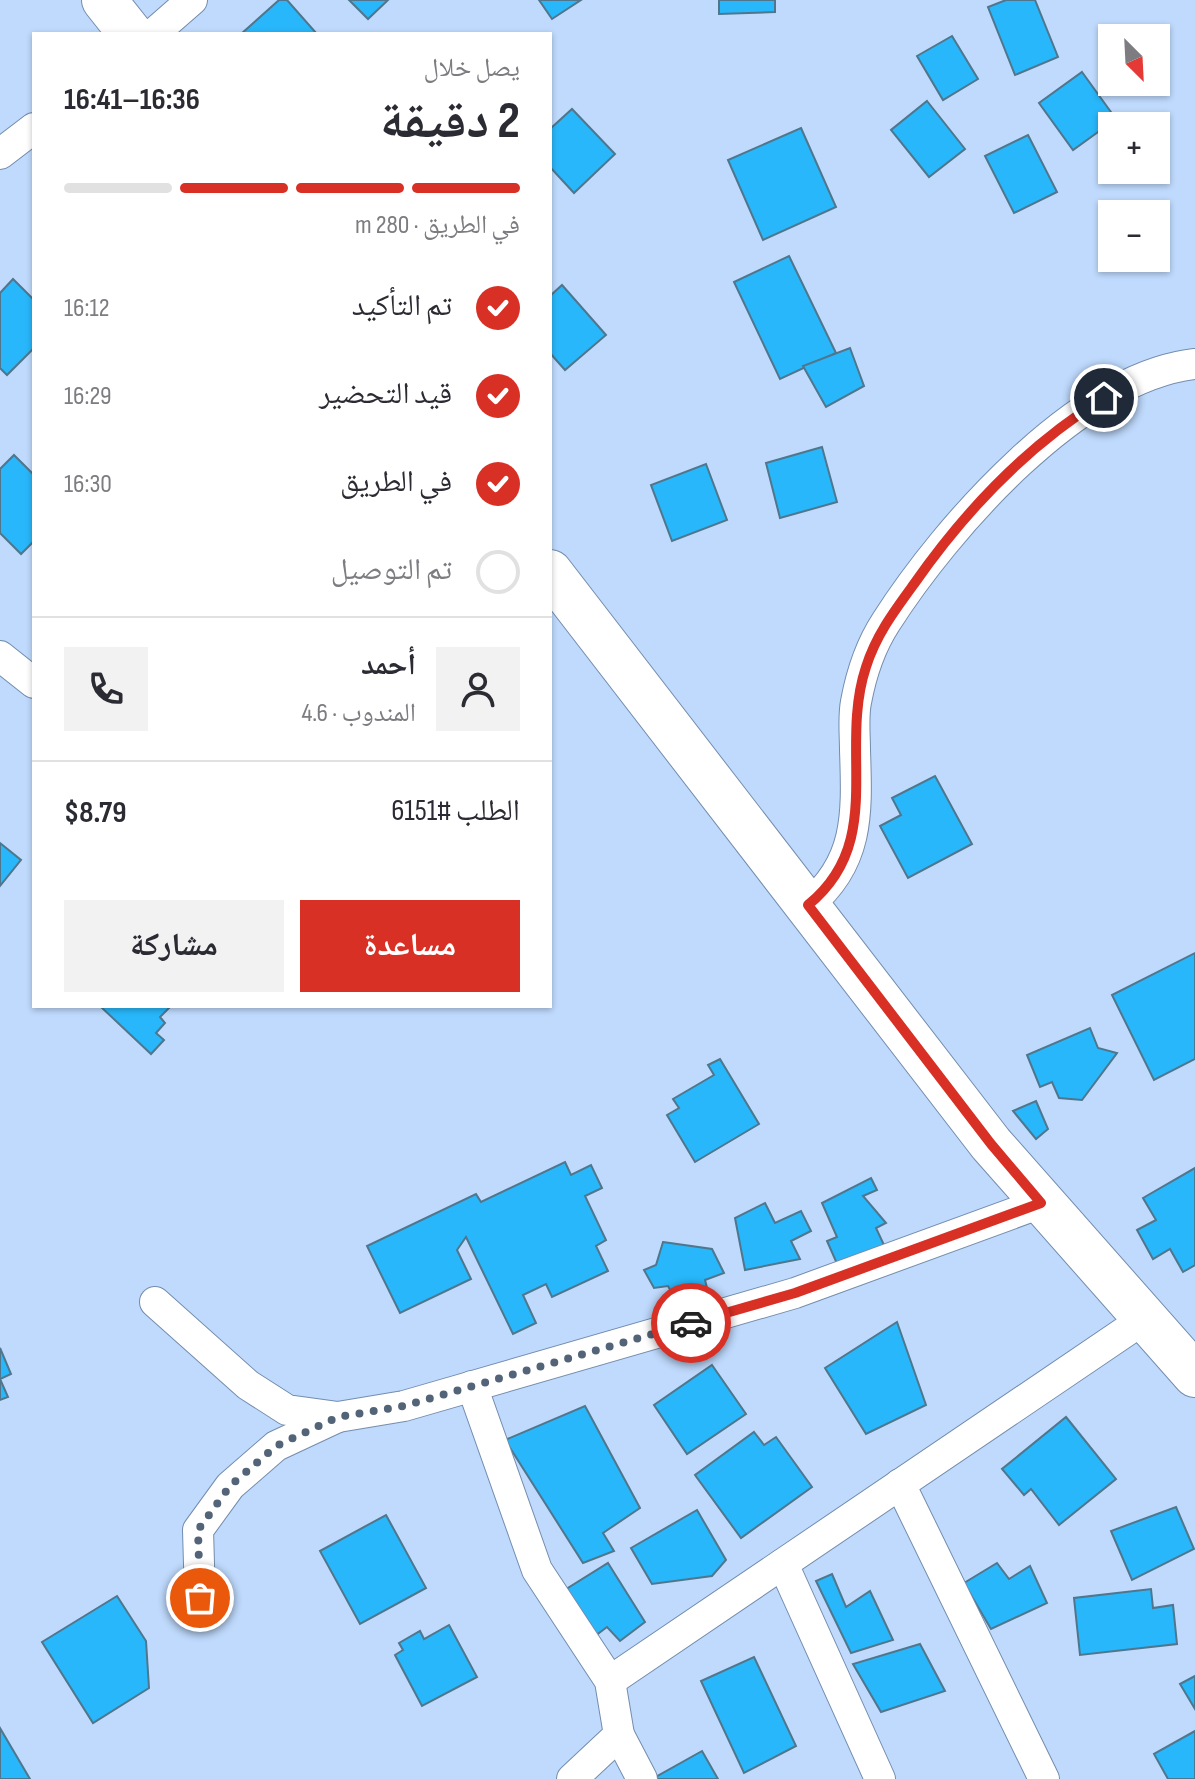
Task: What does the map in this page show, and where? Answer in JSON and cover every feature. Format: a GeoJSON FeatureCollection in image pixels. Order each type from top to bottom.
{"type":"FeatureCollection","features":[{"type":"Feature","properties":{"kind":"street"},"geometry":{"type":"LineString","coordinates":[[104,0],[129,32]]}},
{"type":"Feature","properties":{"kind":"street"},"geometry":{"type":"LineString","coordinates":[[155,32],[192,0]]}},
{"type":"Feature","properties":{"kind":"street"},"geometry":{"type":"LineString","coordinates":[[0,154],[32,130]]}},
{"type":"Feature","properties":{"kind":"street"},"geometry":{"type":"LineString","coordinates":[[808,905],[826,891],[835,879],[851,846],[856,823],[856,704],[866,665],[884,624],[962,519],[1028,456],[1084,410],[1123,386],[1176,366],[1195,364]]}},
{"type":"Feature","properties":{"kind":"street"},"geometry":{"type":"LineString","coordinates":[[552,575],[991,1144],[1195,1375]]}},
{"type":"Feature","properties":{"kind":"street"},"geometry":{"type":"LineString","coordinates":[[0,656],[32,681]]}},
{"type":"Feature","properties":{"kind":"street"},"geometry":{"type":"LineString","coordinates":[[200,1598],[198,1530],[230,1486],[276,1446],[338,1417],[404,1406],[795,1293],[1041,1203]]}},
{"type":"Feature","properties":{"kind":"street"},"geometry":{"type":"LineString","coordinates":[[155,1302],[248,1385],[287,1410],[338,1417]]}},
{"type":"Feature","properties":{"kind":"street"},"geometry":{"type":"LineString","coordinates":[[610,1681],[1144,1319]]}},
{"type":"Feature","properties":{"kind":"street"},"geometry":{"type":"LineString","coordinates":[[472,1386],[537,1570],[610,1681],[619,1735],[642,1779]]}},
{"type":"Feature","properties":{"kind":"street"},"geometry":{"type":"LineString","coordinates":[[900,1484],[1044,1779]]}},
{"type":"Feature","properties":{"kind":"street"},"geometry":{"type":"LineString","coordinates":[[783,1564],[880,1779]]}},
{"type":"Feature","properties":{"kind":"street"},"geometry":{"type":"LineString","coordinates":[[572,1779],[619,1735]]}},
{"type":"Feature","properties":{"kind":"building"},"geometry":{"type":"Polygon","coordinates":[[[279,0],[287,0],[315,32],[243,32],[279,0]]]}},
{"type":"Feature","properties":{"kind":"building"},"geometry":{"type":"Polygon","coordinates":[[[349,0],[388,0],[368,19],[349,0]]]}},
{"type":"Feature","properties":{"kind":"building"},"geometry":{"type":"Polygon","coordinates":[[[539,0],[581,0],[552,19],[539,0]]]}},
{"type":"Feature","properties":{"kind":"building"},"geometry":{"type":"Polygon","coordinates":[[[719,0],[775,0],[775,12],[719,14],[719,0]]]}},
{"type":"Feature","properties":{"kind":"building"},"geometry":{"type":"Polygon","coordinates":[[[1006,0],[1035,0],[1058,57],[1015,75],[988,7],[1006,0]]]}},
{"type":"Feature","properties":{"kind":"building"},"geometry":{"type":"Polygon","coordinates":[[[952,36],[978,79],[943,100],[917,56],[952,36]]]}},
{"type":"Feature","properties":{"kind":"building"},"geometry":{"type":"Polygon","coordinates":[[[1082,72],[1111,112],[1098,112],[1098,132],[1073,150],[1039,103],[1082,72]]]}},
{"type":"Feature","properties":{"kind":"building"},"geometry":{"type":"Polygon","coordinates":[[[927,101],[965,149],[929,177],[891,130],[927,101]]]}},
{"type":"Feature","properties":{"kind":"building"},"geometry":{"type":"Polygon","coordinates":[[[572,109],[615,154],[574,193],[552,169],[552,127],[572,109]]]}},
{"type":"Feature","properties":{"kind":"building"},"geometry":{"type":"Polygon","coordinates":[[[801,128],[836,207],[763,240],[728,160],[801,128]]]}},
{"type":"Feature","properties":{"kind":"building"},"geometry":{"type":"Polygon","coordinates":[[[1028,135],[1057,192],[1014,213],[985,156],[1028,135]]]}},
{"type":"Feature","properties":{"kind":"building"},"geometry":{"type":"Polygon","coordinates":[[[789,256],[836,353],[780,379],[734,282],[789,256]]]}},
{"type":"Feature","properties":{"kind":"building"},"geometry":{"type":"Polygon","coordinates":[[[13,279],[32,298],[32,350],[7,375],[0,368],[0,293],[13,279]]]}},
{"type":"Feature","properties":{"kind":"building"},"geometry":{"type":"Polygon","coordinates":[[[562,285],[606,335],[565,370],[552,355],[552,294],[562,285]]]}},
{"type":"Feature","properties":{"kind":"building"},"geometry":{"type":"Polygon","coordinates":[[[850,348],[864,386],[826,407],[803,366],[850,348]]]}},
{"type":"Feature","properties":{"kind":"building"},"geometry":{"type":"Polygon","coordinates":[[[822,447],[837,502],[780,518],[766,463],[822,447]]]}},
{"type":"Feature","properties":{"kind":"building"},"geometry":{"type":"Polygon","coordinates":[[[14,455],[32,473],[32,543],[21,554],[0,533],[0,469],[14,455]]]}},
{"type":"Feature","properties":{"kind":"building"},"geometry":{"type":"Polygon","coordinates":[[[706,464],[727,520],[672,541],[651,485],[706,464]]]}},
{"type":"Feature","properties":{"kind":"building"},"geometry":{"type":"Polygon","coordinates":[[[935,776],[972,844],[908,878],[880,826],[901,815],[892,798],[935,776]]]}},
{"type":"Feature","properties":{"kind":"building"},"geometry":{"type":"Polygon","coordinates":[[[0,843],[21,860],[0,886],[0,843]]]}},
{"type":"Feature","properties":{"kind":"building"},"geometry":{"type":"Polygon","coordinates":[[[1195,953],[1195,1059],[1154,1080],[1112,995],[1195,953]]]}},
{"type":"Feature","properties":{"kind":"building"},"geometry":{"type":"Polygon","coordinates":[[[102,1008],[169,1008],[160,1017],[165,1023],[156,1033],[164,1040],[151,1054],[102,1008]]]}},
{"type":"Feature","properties":{"kind":"building"},"geometry":{"type":"Polygon","coordinates":[[[1090,1028],[1098,1048],[1117,1053],[1082,1100],[1059,1098],[1052,1082],[1040,1087],[1027,1055],[1090,1028]]]}},
{"type":"Feature","properties":{"kind":"building"},"geometry":{"type":"Polygon","coordinates":[[[720,1059],[759,1124],[695,1162],[667,1115],[679,1108],[673,1099],[714,1075],[708,1065],[720,1059]]]}},
{"type":"Feature","properties":{"kind":"building"},"geometry":{"type":"Polygon","coordinates":[[[1036,1101],[1048,1129],[1036,1139],[1013,1111],[1036,1101]]]}},
{"type":"Feature","properties":{"kind":"building"},"geometry":{"type":"Polygon","coordinates":[[[565,1162],[571,1175],[591,1165],[602,1188],[585,1196],[606,1240],[596,1246],[608,1271],[552,1297],[546,1284],[523,1295],[536,1323],[513,1334],[466,1237],[457,1250],[471,1279],[400,1313],[367,1246],[476,1194],[481,1202],[565,1162]]]}},
{"type":"Feature","properties":{"kind":"building"},"geometry":{"type":"Polygon","coordinates":[[[1195,1168],[1195,1265],[1183,1272],[1170,1249],[1153,1259],[1137,1230],[1156,1220],[1143,1198],[1195,1168]]]}},
{"type":"Feature","properties":{"kind":"building"},"geometry":{"type":"Polygon","coordinates":[[[871,1178],[877,1190],[863,1196],[886,1223],[876,1228],[884,1245],[838,1266],[827,1241],[837,1237],[822,1203],[871,1178]]]}},
{"type":"Feature","properties":{"kind":"building"},"geometry":{"type":"Polygon","coordinates":[[[765,1203],[775,1223],[801,1211],[811,1231],[791,1241],[800,1259],[745,1270],[735,1218],[765,1203]]]}},
{"type":"Feature","properties":{"kind":"building"},"geometry":{"type":"Polygon","coordinates":[[[663,1242],[712,1249],[724,1273],[705,1280],[708,1292],[678,1304],[668,1286],[654,1288],[644,1270],[656,1265],[663,1242]]]}},
{"type":"Feature","properties":{"kind":"building"},"geometry":{"type":"Polygon","coordinates":[[[897,1322],[926,1405],[866,1434],[825,1368],[897,1322]]]}},
{"type":"Feature","properties":{"kind":"building"},"geometry":{"type":"Polygon","coordinates":[[[0,1348],[11,1374],[0,1379],[0,1348]]]}},
{"type":"Feature","properties":{"kind":"building"},"geometry":{"type":"Polygon","coordinates":[[[712,1365],[746,1414],[687,1454],[654,1405],[712,1365]]]}},
{"type":"Feature","properties":{"kind":"building"},"geometry":{"type":"Polygon","coordinates":[[[0,1379],[8,1397],[0,1400],[0,1379]]]}},
{"type":"Feature","properties":{"kind":"building"},"geometry":{"type":"Polygon","coordinates":[[[585,1406],[640,1508],[603,1533],[614,1551],[583,1563],[505,1440],[585,1406]]]}},
{"type":"Feature","properties":{"kind":"building"},"geometry":{"type":"Polygon","coordinates":[[[1066,1417],[1116,1479],[1059,1525],[1031,1489],[1024,1495],[1002,1469],[1066,1417]]]}},
{"type":"Feature","properties":{"kind":"building"},"geometry":{"type":"Polygon","coordinates":[[[754,1432],[764,1445],[776,1437],[812,1487],[741,1538],[695,1475],[754,1432]]]}},
{"type":"Feature","properties":{"kind":"building"},"geometry":{"type":"Polygon","coordinates":[[[1176,1507],[1194,1549],[1132,1580],[1111,1531],[1176,1507]]]}},
{"type":"Feature","properties":{"kind":"building"},"geometry":{"type":"Polygon","coordinates":[[[697,1510],[726,1560],[712,1576],[652,1584],[631,1548],[697,1510]]]}},
{"type":"Feature","properties":{"kind":"building"},"geometry":{"type":"Polygon","coordinates":[[[386,1515],[426,1588],[360,1624],[320,1551],[386,1515]]]}},
{"type":"Feature","properties":{"kind":"building"},"geometry":{"type":"Polygon","coordinates":[[[608,1563],[645,1622],[620,1641],[607,1627],[595,1636],[563,1591],[608,1563]]]}},
{"type":"Feature","properties":{"kind":"building"},"geometry":{"type":"Polygon","coordinates":[[[997,1563],[1009,1579],[1030,1566],[1047,1603],[991,1629],[964,1583],[997,1563]]]}},
{"type":"Feature","properties":{"kind":"building"},"geometry":{"type":"Polygon","coordinates":[[[832,1574],[846,1607],[870,1591],[893,1640],[851,1653],[816,1581],[832,1574]]]}},
{"type":"Feature","properties":{"kind":"building"},"geometry":{"type":"Polygon","coordinates":[[[1151,1589],[1153,1608],[1173,1605],[1177,1644],[1080,1655],[1074,1598],[1151,1589]]]}},
{"type":"Feature","properties":{"kind":"building"},"geometry":{"type":"Polygon","coordinates":[[[117,1596],[146,1641],[149,1688],[93,1723],[42,1642],[117,1596]]]}},
{"type":"Feature","properties":{"kind":"building"},"geometry":{"type":"Polygon","coordinates":[[[449,1625],[477,1677],[422,1706],[395,1655],[403,1650],[399,1643],[420,1631],[424,1639],[449,1625]]]}},
{"type":"Feature","properties":{"kind":"building"},"geometry":{"type":"Polygon","coordinates":[[[920,1644],[945,1691],[881,1712],[853,1664],[920,1644]]]}},
{"type":"Feature","properties":{"kind":"building"},"geometry":{"type":"Polygon","coordinates":[[[754,1657],[796,1746],[744,1773],[701,1681],[754,1657]]]}},
{"type":"Feature","properties":{"kind":"building"},"geometry":{"type":"Polygon","coordinates":[[[1195,1676],[1195,1709],[1180,1684],[1195,1676]]]}},
{"type":"Feature","properties":{"kind":"building"},"geometry":{"type":"Polygon","coordinates":[[[0,1728],[30,1779],[0,1779],[0,1728]]]}},
{"type":"Feature","properties":{"kind":"building"},"geometry":{"type":"Polygon","coordinates":[[[1195,1731],[1195,1779],[1168,1779],[1154,1754],[1195,1731]]]}},
{"type":"Feature","properties":{"kind":"building"},"geometry":{"type":"Polygon","coordinates":[[[702,1751],[718,1779],[652,1779],[702,1751]]]}},
{"type":"Feature","properties":{"kind":"way so far"},"geometry":{"type":"LineString","coordinates":[[200,1598],[198,1530],[230,1486],[276,1446],[338,1417],[404,1406],[691,1323]]}},
{"type":"Feature","properties":{"kind":"route"},"geometry":{"type":"LineString","coordinates":[[691,1323],[795,1293],[1041,1203],[991,1144],[808,905],[826,891],[835,879],[851,846],[856,823],[856,704],[866,665],[884,624],[962,519],[992,488],[1084,410],[1104,398]]}}]}
